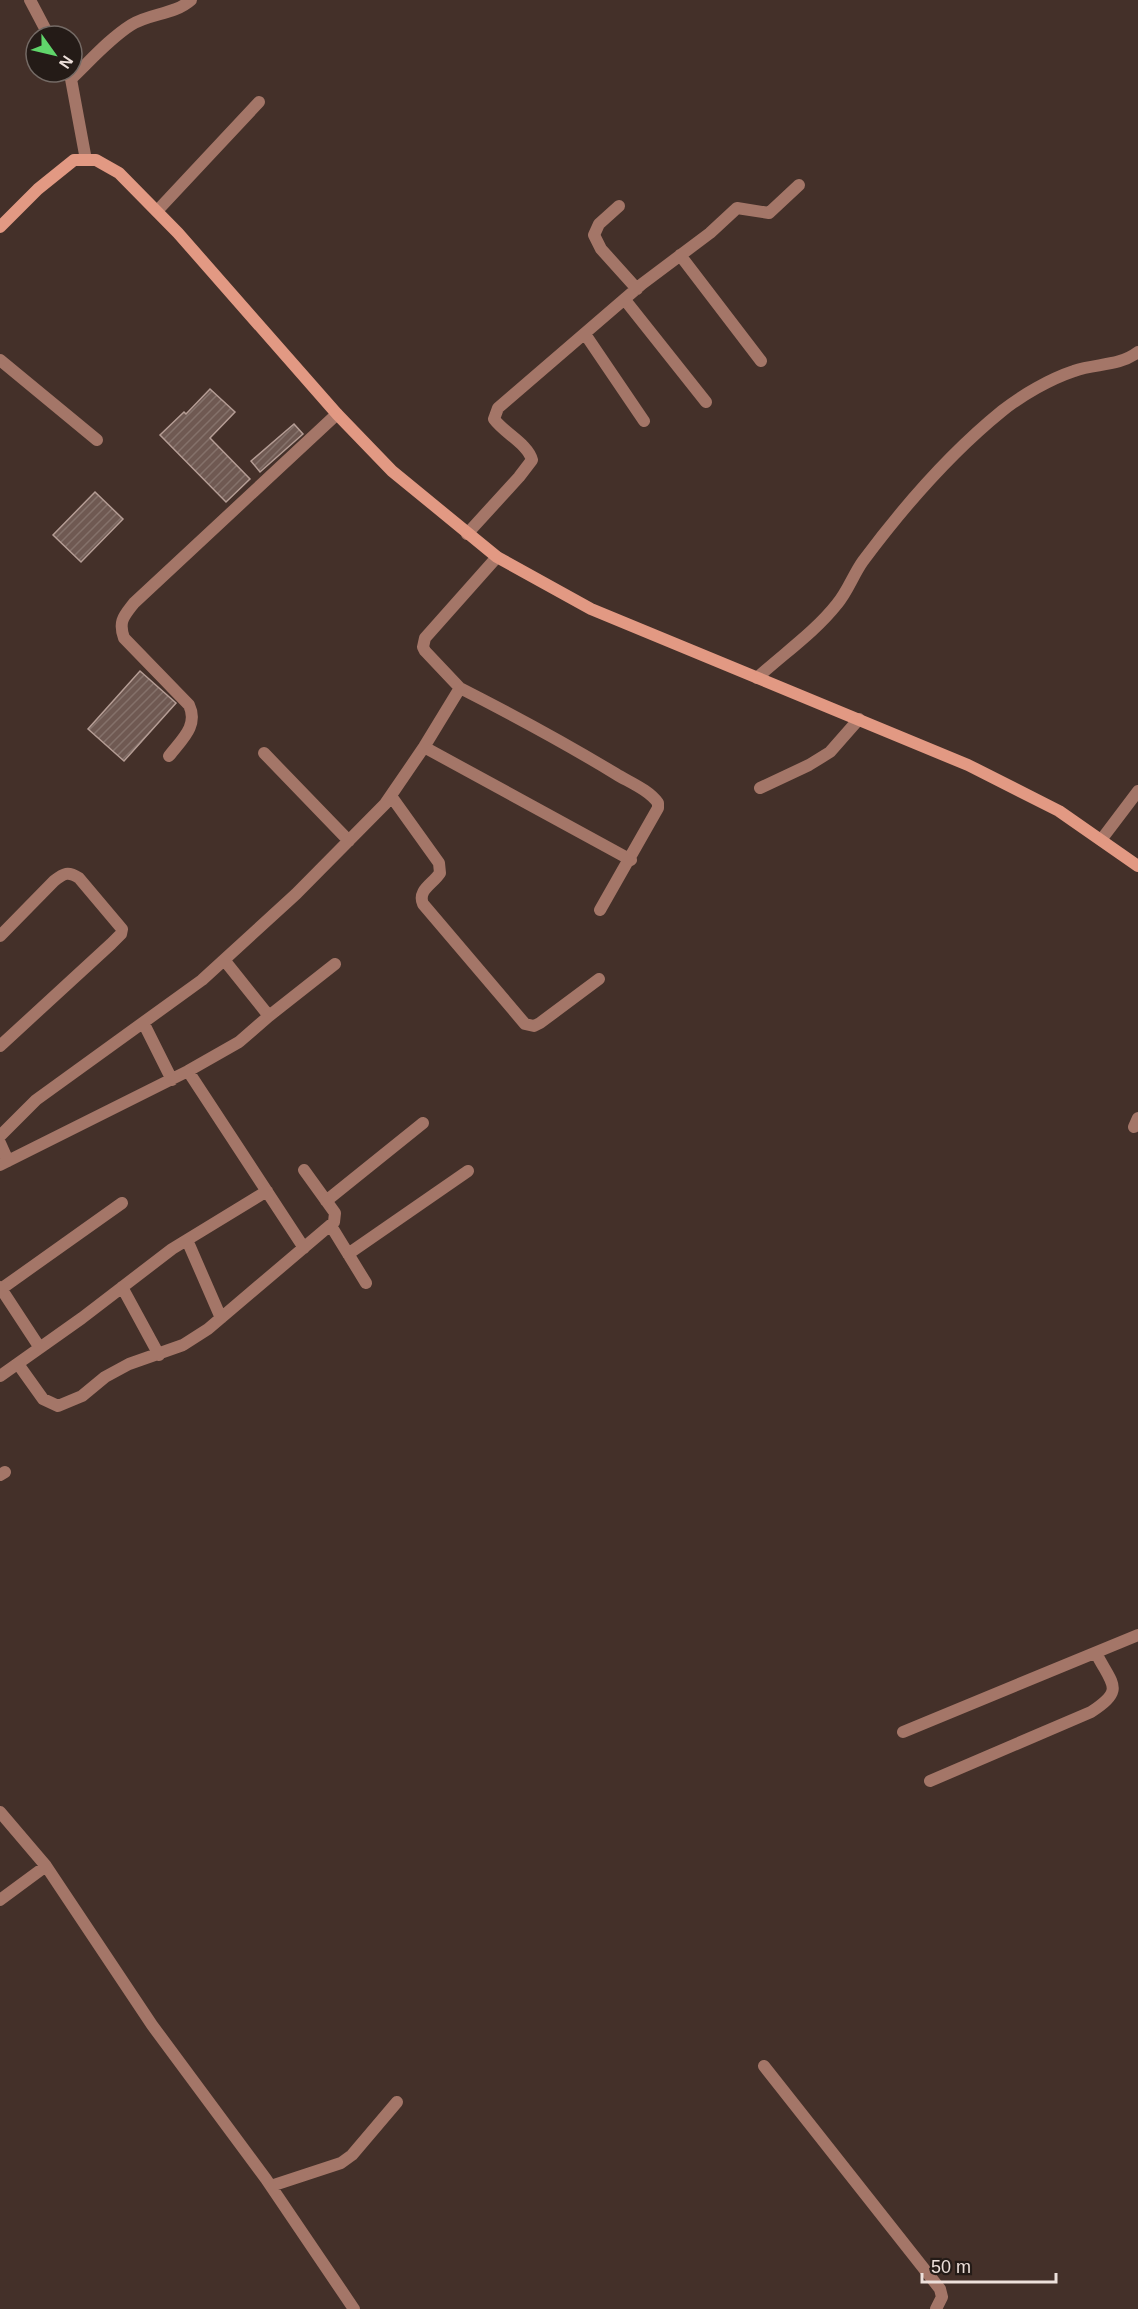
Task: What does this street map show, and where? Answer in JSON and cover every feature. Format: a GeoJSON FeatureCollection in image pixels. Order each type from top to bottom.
{"type":"FeatureCollection","features":[{"type":"Feature","properties":{"kind":"street"},"geometry":{"type":"LineString","coordinates":[[84,63],[129,26],[183,6],[191,0]]}},
{"type":"Feature","properties":{"kind":"street"},"geometry":{"type":"LineString","coordinates":[[35,2],[44,24]]}},
{"type":"Feature","properties":{"kind":"street"},"geometry":{"type":"LineString","coordinates":[[72,84],[86,160]]}},
{"type":"Feature","properties":{"kind":"street"},"geometry":{"type":"LineString","coordinates":[[157,211],[259,102]]}},
{"type":"Feature","properties":{"kind":"street"},"geometry":{"type":"LineString","coordinates":[[1,222],[74,160],[96,160],[119,173],[157,211],[336,414],[392,471],[497,558],[591,609],[968,765],[1059,811],[1138,866]]}},
{"type":"Feature","properties":{"kind":"street"},"geometry":{"type":"LineString","coordinates":[[467,534],[532,460],[527,450],[494,418],[498,408],[637,289],[737,208],[769,213],[799,185]]}},
{"type":"Feature","properties":{"kind":"street"},"geometry":{"type":"LineString","coordinates":[[619,206],[599,225],[594,235],[601,249],[637,289]]}},
{"type":"Feature","properties":{"kind":"street"},"geometry":{"type":"LineString","coordinates":[[680,255],[761,361]]}},
{"type":"Feature","properties":{"kind":"street"},"geometry":{"type":"LineString","coordinates":[[625,300],[706,402]]}},
{"type":"Feature","properties":{"kind":"street"},"geometry":{"type":"LineString","coordinates":[[585,334],[644,421]]}},
{"type":"Feature","properties":{"kind":"street"},"geometry":{"type":"LineString","coordinates":[[757,678],[826,616],[847,590],[862,562],[928,480],[959,448],[995,417],[1045,384],[1075,371],[1112,365],[1138,352]]}},
{"type":"Feature","properties":{"kind":"street"},"geometry":{"type":"LineString","coordinates":[[0,360],[97,440]]}},
{"type":"Feature","properties":{"kind":"street"},"geometry":{"type":"LineString","coordinates":[[169,756],[190,730],[194,722],[193,712],[189,705],[124,638],[120,628],[124,616],[134,603],[336,414]]}},
{"type":"Feature","properties":{"kind":"street"},"geometry":{"type":"LineString","coordinates":[[497,558],[430,631],[423,643],[425,651],[460,688],[559,741],[654,798],[658,808],[631,860],[600,910]]}},
{"type":"Feature","properties":{"kind":"street"},"geometry":{"type":"LineString","coordinates":[[0,1136],[8,1125],[36,1100],[107,1047],[144,1024],[225,961],[296,894],[391,796],[460,688]]}},
{"type":"Feature","properties":{"kind":"street"},"geometry":{"type":"LineString","coordinates":[[760,789],[830,752],[859,719]]}},
{"type":"Feature","properties":{"kind":"street"},"geometry":{"type":"LineString","coordinates":[[424,747],[631,860]]}},
{"type":"Feature","properties":{"kind":"street"},"geometry":{"type":"LineString","coordinates":[[264,753],[349,841]]}},
{"type":"Feature","properties":{"kind":"street"},"geometry":{"type":"LineString","coordinates":[[1101,840],[1138,791]]}},
{"type":"Feature","properties":{"kind":"street"},"geometry":{"type":"LineString","coordinates":[[391,796],[439,863],[440,873],[422,893],[423,904],[525,1024],[534,1026],[540,1023],[599,979]]}},
{"type":"Feature","properties":{"kind":"street"},"geometry":{"type":"LineString","coordinates":[[0,936],[54,880],[64,873],[71,873],[79,878],[122,929],[111,944],[0,1046]]}},
{"type":"Feature","properties":{"kind":"street"},"geometry":{"type":"LineString","coordinates":[[225,961],[269,1016]]}},
{"type":"Feature","properties":{"kind":"street"},"geometry":{"type":"LineString","coordinates":[[0,1143],[4,1163],[172,1080],[239,1042],[335,964]]}},
{"type":"Feature","properties":{"kind":"street"},"geometry":{"type":"LineString","coordinates":[[144,1024],[172,1080]]}},
{"type":"Feature","properties":{"kind":"street"},"geometry":{"type":"LineString","coordinates":[[188,1071],[304,1248]]}},
{"type":"Feature","properties":{"kind":"street"},"geometry":{"type":"LineString","coordinates":[[326,1201],[423,1123]]}},
{"type":"Feature","properties":{"kind":"street"},"geometry":{"type":"LineString","coordinates":[[18,1364],[43,1399],[58,1406],[81,1396],[105,1377],[129,1364],[183,1345],[221,1318],[331,1226],[336,1218],[335,1213],[303,1170]]}},
{"type":"Feature","properties":{"kind":"street"},"geometry":{"type":"LineString","coordinates":[[348,1254],[468,1171]]}},
{"type":"Feature","properties":{"kind":"street"},"geometry":{"type":"LineString","coordinates":[[0,1376],[187,1240],[267,1191]]}},
{"type":"Feature","properties":{"kind":"street"},"geometry":{"type":"LineString","coordinates":[[40,1348],[1,1288],[123,1203]]}},
{"type":"Feature","properties":{"kind":"street"},"geometry":{"type":"LineString","coordinates":[[331,1226],[366,1283]]}},
{"type":"Feature","properties":{"kind":"street"},"geometry":{"type":"LineString","coordinates":[[187,1240],[221,1318]]}},
{"type":"Feature","properties":{"kind":"street"},"geometry":{"type":"LineString","coordinates":[[122,1287],[159,1355]]}},
{"type":"Feature","properties":{"kind":"street"},"geometry":{"type":"LineString","coordinates":[[903,1732],[1138,1635]]}},
{"type":"Feature","properties":{"kind":"street"},"geometry":{"type":"LineString","coordinates":[[930,1781],[1091,1712],[1110,1700],[1114,1692],[1113,1685],[1096,1653]]}},
{"type":"Feature","properties":{"kind":"street"},"geometry":{"type":"LineString","coordinates":[[0,1812],[46,1866],[152,2025],[271,2186],[354,2309]]}},
{"type":"Feature","properties":{"kind":"street"},"geometry":{"type":"LineString","coordinates":[[0,1900],[46,1866]]}},
{"type":"Feature","properties":{"kind":"street"},"geometry":{"type":"LineString","coordinates":[[764,2066],[940,2289],[942,2297],[936,2309]]}},
{"type":"Feature","properties":{"kind":"street"},"geometry":{"type":"LineString","coordinates":[[271,2186],[341,2163],[352,2155],[397,2102]]}},
{"type":"Feature","properties":{"kind":"building"},"geometry":{"type":"Polygon","coordinates":[[[210,389],[235,412],[210,438],[250,479],[226,502],[160,435],[184,412],[186,414],[210,389]]]}},
{"type":"Feature","properties":{"kind":"building"},"geometry":{"type":"Polygon","coordinates":[[[294,424],[303,434],[260,472],[251,461],[294,424]]]}},
{"type":"Feature","properties":{"kind":"building"},"geometry":{"type":"Polygon","coordinates":[[[95,492],[123,519],[81,562],[53,535],[95,492]]]}},
{"type":"Feature","properties":{"kind":"building"},"geometry":{"type":"Polygon","coordinates":[[[140,671],[176,703],[124,761],[88,729],[140,671]]]}}]}
